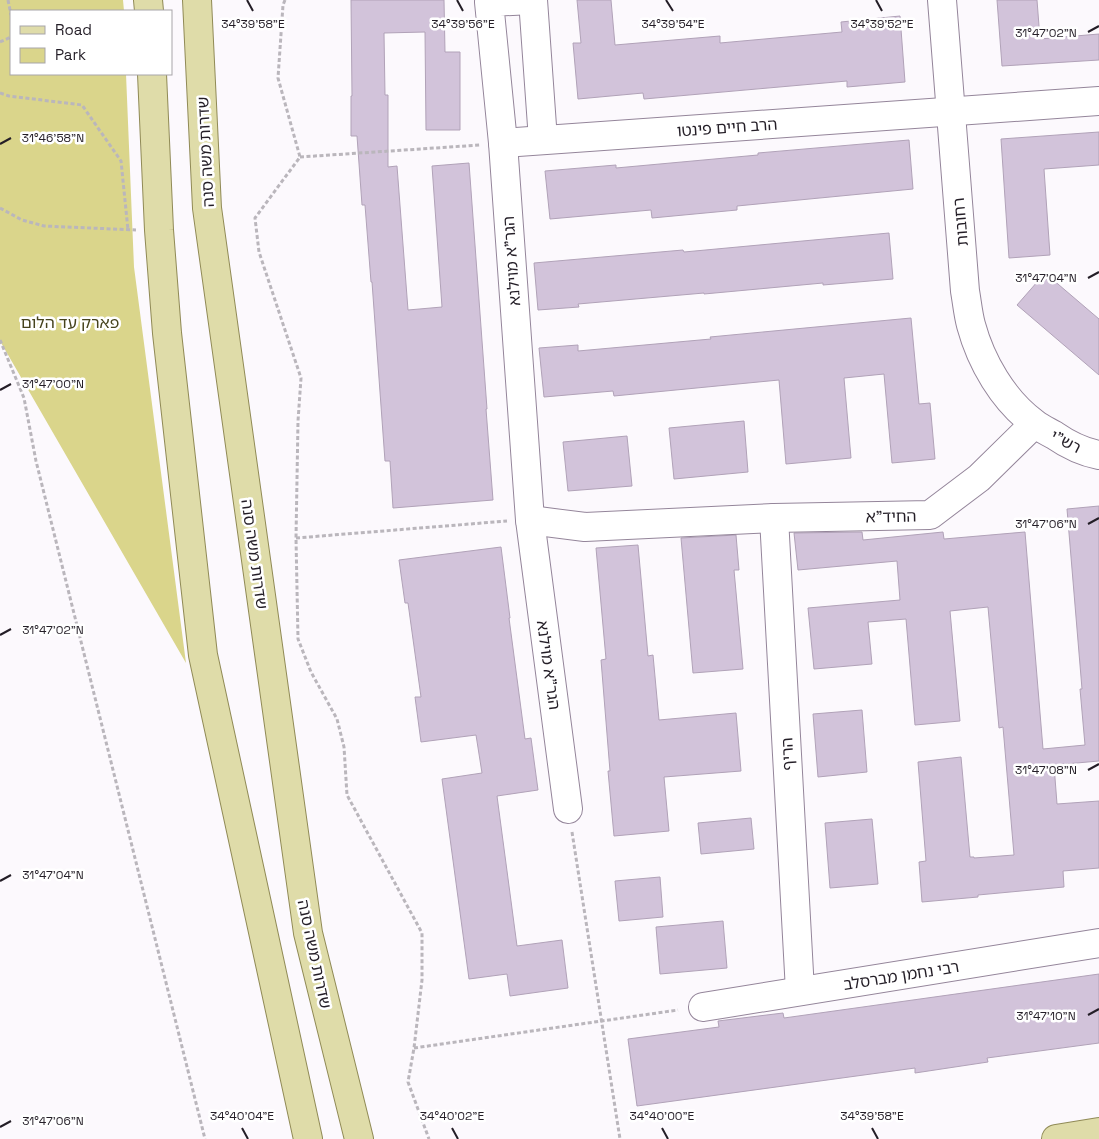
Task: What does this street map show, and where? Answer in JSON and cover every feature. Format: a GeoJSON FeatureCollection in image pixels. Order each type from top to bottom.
{"type":"FeatureCollection","features":[{"type":"Feature","properties":{"kind":"main road","name":"שדרות משה סנה"},"geometry":{"type":"LineString","coordinates":[[197,0],[207,208],[308,934],[359,1139]]}},
{"type":"Feature","properties":{"kind":"main road"},"geometry":{"type":"LineString","coordinates":[[152,75],[159,230],[167,333],[203,656],[308,1139]]}},
{"type":"Feature","properties":{"kind":"main road"},"geometry":{"type":"LineString","coordinates":[[350,1102],[376,1139]]}},
{"type":"Feature","properties":{"kind":"main road"},"geometry":{"type":"LineString","coordinates":[[1056,1139],[1099,1132]]}},
{"type":"Feature","properties":{"kind":"street","name":"הגר\"א מוילנא"},"geometry":{"type":"LineString","coordinates":[[532,0],[489,2],[503,143],[530,520],[568,810]]}},
{"type":"Feature","properties":{"kind":"street"},"geometry":{"type":"LineString","coordinates":[[532,0],[543,140]]}},
{"type":"Feature","properties":{"kind":"street","name":"רחובות"},"geometry":{"type":"LineString","coordinates":[[942,0],[965,291],[971,324],[981,353],[994,378],[1012,403],[1034,424]]}},
{"type":"Feature","properties":{"kind":"street","name":"הרב חיים פינטו"},"geometry":{"type":"LineString","coordinates":[[503,143],[1099,101]]}},
{"type":"Feature","properties":{"kind":"street","name":"רש\"י"},"geometry":{"type":"LineString","coordinates":[[1034,424],[1063,441],[1091,454],[1099,455]]}},
{"type":"Feature","properties":{"kind":"street","name":"החיד\"א"},"geometry":{"type":"LineString","coordinates":[[774,518],[930,515],[979,478],[1034,424]]}},
{"type":"Feature","properties":{"kind":"street"},"geometry":{"type":"LineString","coordinates":[[530,520],[585,527],[774,518]]}},
{"type":"Feature","properties":{"kind":"street","name":"הריף"},"geometry":{"type":"LineString","coordinates":[[774,518],[800,991]]}},
{"type":"Feature","properties":{"kind":"street","name":"רבי נחמן מברסלב"},"geometry":{"type":"LineString","coordinates":[[703,1006],[1099,943]]}},
{"type":"Feature","properties":{"kind":"path"},"geometry":{"type":"LineString","coordinates":[[285,0],[283,5],[278,78],[300,157]]}},
{"type":"Feature","properties":{"kind":"path"},"geometry":{"type":"LineString","coordinates":[[0,93],[9,96],[82,105],[121,161],[128,230]]}},
{"type":"Feature","properties":{"kind":"path"},"geometry":{"type":"LineString","coordinates":[[429,1139],[408,1082],[422,980],[422,934],[347,795],[344,747],[337,719],[311,672],[298,640],[296,538],[300,378],[259,252],[255,218],[300,157],[503,143]]}},
{"type":"Feature","properties":{"kind":"path"},"geometry":{"type":"LineString","coordinates":[[0,208],[22,220],[44,226],[159,230]]}},
{"type":"Feature","properties":{"kind":"path"},"geometry":{"type":"LineString","coordinates":[[0,340],[24,398],[38,470],[205,1139]]}},
{"type":"Feature","properties":{"kind":"path"},"geometry":{"type":"LineString","coordinates":[[296,538],[530,520]]}},
{"type":"Feature","properties":{"kind":"path"},"geometry":{"type":"LineString","coordinates":[[568,810],[620,1139]]}},
{"type":"Feature","properties":{"kind":"path"},"geometry":{"type":"LineString","coordinates":[[414,1048],[703,1006]]}},
{"type":"Feature","properties":{"kind":"green space","name":"פארק עד הלום"},"geometry":{"type":"Polygon","coordinates":[[[0,0],[123,0],[124,10],[10,10],[10,75],[126,75],[134,267],[186,663],[0,341],[0,0]]]}},
{"type":"Feature","properties":{"kind":"building"},"geometry":{"type":"Polygon","coordinates":[[[351,0],[444,0],[445,52],[460,52],[460,130],[426,130],[425,32],[384,33],[385,95],[388,95],[388,167],[397,166],[408,310],[442,307],[432,166],[469,163],[493,500],[393,508],[390,461],[385,461],[365,205],[362,205],[357,136],[351,136],[351,0]]]}},
{"type":"Feature","properties":{"kind":"building"},"geometry":{"type":"Polygon","coordinates":[[[577,0],[611,0],[615,45],[720,36],[720,43],[842,32],[841,22],[900,16],[905,82],[847,87],[847,81],[644,99],[643,93],[578,99],[573,43],[581,43],[577,0]]]}},
{"type":"Feature","properties":{"kind":"building"},"geometry":{"type":"Polygon","coordinates":[[[997,0],[1037,0],[1040,39],[1099,34],[1099,60],[1002,66],[997,0]]]}},
{"type":"Feature","properties":{"kind":"building"},"geometry":{"type":"Polygon","coordinates":[[[1099,132],[1099,165],[1044,169],[1050,255],[1009,258],[1001,139],[1099,132]]]}},
{"type":"Feature","properties":{"kind":"building"},"geometry":{"type":"Polygon","coordinates":[[[909,140],[913,189],[737,206],[737,210],[652,218],[651,210],[550,219],[545,171],[616,165],[616,168],[909,140]]]}},
{"type":"Feature","properties":{"kind":"building"},"geometry":{"type":"Polygon","coordinates":[[[889,233],[893,279],[823,285],[823,283],[578,304],[579,307],[538,310],[534,263],[683,250],[684,252],[889,233]]]}},
{"type":"Feature","properties":{"kind":"building"},"geometry":{"type":"Polygon","coordinates":[[[1045,273],[1099,319],[1099,375],[1017,305],[1045,273]]]}},
{"type":"Feature","properties":{"kind":"building"},"geometry":{"type":"Polygon","coordinates":[[[911,318],[919,404],[930,403],[935,459],[892,463],[884,374],[844,378],[851,458],[786,464],[779,380],[614,396],[613,391],[544,397],[539,348],[578,345],[578,351],[911,318]]]}},
{"type":"Feature","properties":{"kind":"building"},"geometry":{"type":"Polygon","coordinates":[[[744,421],[748,472],[674,479],[669,428],[744,421]]]}},
{"type":"Feature","properties":{"kind":"building"},"geometry":{"type":"Polygon","coordinates":[[[627,436],[632,486],[568,491],[563,442],[627,436]]]}},
{"type":"Feature","properties":{"kind":"building"},"geometry":{"type":"Polygon","coordinates":[[[1099,506],[1099,761],[1054,765],[1057,804],[1099,801],[1099,868],[1063,871],[1064,887],[922,902],[919,862],[926,861],[918,762],[961,757],[970,857],[1014,855],[1003,727],[999,728],[988,607],[950,611],[960,721],[915,725],[906,619],[868,622],[872,664],[814,669],[808,608],[900,600],[897,561],[798,570],[794,533],[862,532],[863,540],[943,532],[944,539],[1025,532],[1043,749],[1085,745],[1067,509],[1099,506]]]}},
{"type":"Feature","properties":{"kind":"building"},"geometry":{"type":"Polygon","coordinates":[[[736,535],[739,570],[734,570],[743,669],[693,673],[681,538],[736,535]]]}},
{"type":"Feature","properties":{"kind":"building"},"geometry":{"type":"Polygon","coordinates":[[[638,545],[648,656],[653,655],[659,720],[736,713],[741,771],[664,777],[669,831],[614,836],[601,660],[606,659],[596,548],[638,545]]]}},
{"type":"Feature","properties":{"kind":"building"},"geometry":{"type":"Polygon","coordinates":[[[501,547],[525,739],[531,738],[538,790],[497,796],[517,946],[562,940],[568,988],[510,996],[507,974],[469,979],[442,779],[482,773],[476,735],[421,742],[415,697],[421,697],[408,603],[405,603],[399,560],[501,547]]]}},
{"type":"Feature","properties":{"kind":"building"},"geometry":{"type":"Polygon","coordinates":[[[862,710],[867,772],[818,777],[813,714],[862,710]]]}},
{"type":"Feature","properties":{"kind":"building"},"geometry":{"type":"Polygon","coordinates":[[[751,818],[754,849],[701,854],[698,823],[751,818]]]}},
{"type":"Feature","properties":{"kind":"building"},"geometry":{"type":"Polygon","coordinates":[[[872,819],[878,884],[830,888],[825,823],[872,819]]]}},
{"type":"Feature","properties":{"kind":"building"},"geometry":{"type":"Polygon","coordinates":[[[660,877],[663,917],[619,921],[615,881],[660,877]]]}},
{"type":"Feature","properties":{"kind":"building"},"geometry":{"type":"Polygon","coordinates":[[[723,921],[727,968],[660,974],[656,927],[723,921]]]}},
{"type":"Feature","properties":{"kind":"building"},"geometry":{"type":"Polygon","coordinates":[[[1099,974],[1099,1043],[987,1058],[988,1062],[915,1073],[915,1068],[637,1106],[628,1039],[719,1027],[718,1021],[783,1013],[784,1018],[1099,974]]]}}]}
